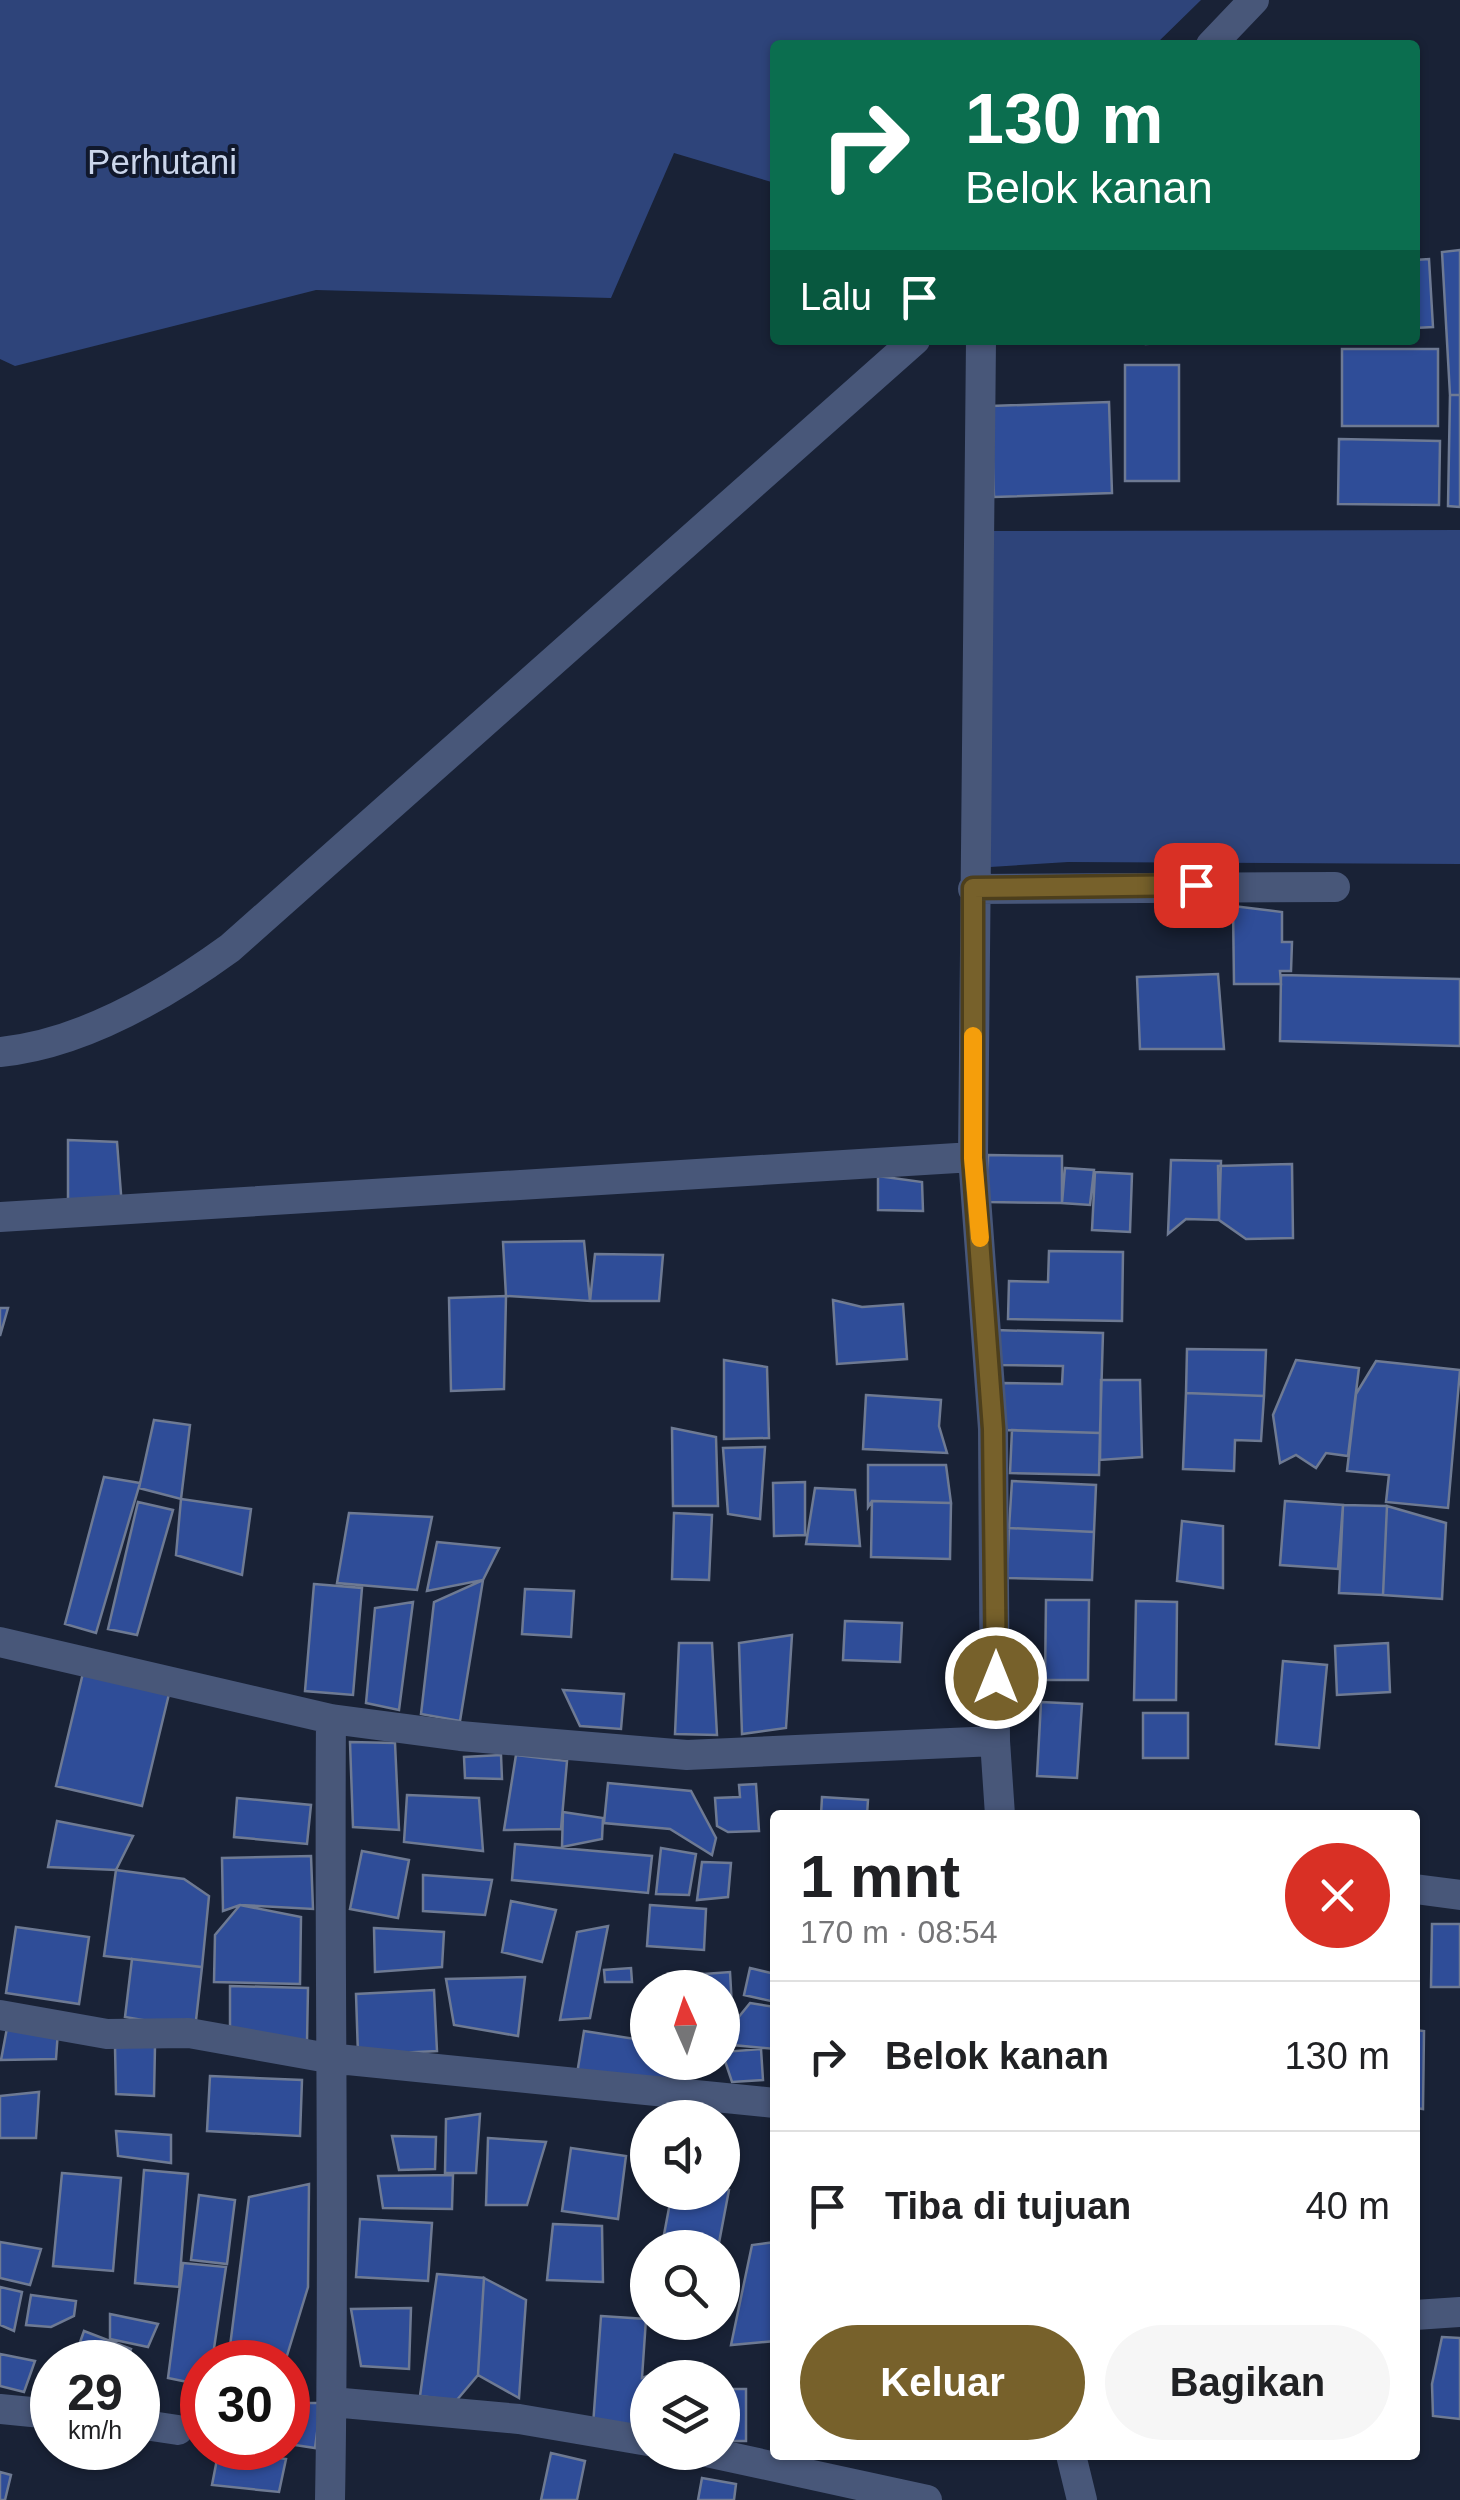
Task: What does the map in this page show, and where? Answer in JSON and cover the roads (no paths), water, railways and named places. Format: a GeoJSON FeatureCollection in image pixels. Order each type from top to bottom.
{"type":"FeatureCollection","features":[{"type":"Feature","properties":{"kind":"street"},"geometry":{"type":"LineString","coordinates":[[1216,40],[1254,0]]}},
{"type":"Feature","properties":{"kind":"street"},"geometry":{"type":"LineString","coordinates":[[0,1052],[30,1049],[71,1036],[188,978],[230,948],[909,345]]}},
{"type":"Feature","properties":{"kind":"street"},"geometry":{"type":"LineString","coordinates":[[981,345],[973,1158],[993,1429],[995,1741],[1000,1810]]}},
{"type":"Feature","properties":{"kind":"street"},"geometry":{"type":"LineString","coordinates":[[973,888],[1335,886]]}},
{"type":"Feature","properties":{"kind":"street"},"geometry":{"type":"LineString","coordinates":[[0,1217],[973,1158]]}},
{"type":"Feature","properties":{"kind":"street"},"geometry":{"type":"LineString","coordinates":[[0,1642],[331,1719],[460,1736],[687,1755],[995,1741]]}},
{"type":"Feature","properties":{"kind":"street"},"geometry":{"type":"LineString","coordinates":[[330,2500],[335,2221],[328,2058],[331,1719]]}},
{"type":"Feature","properties":{"kind":"street"},"geometry":{"type":"LineString","coordinates":[[1420,1890],[1460,1895]]}},
{"type":"Feature","properties":{"kind":"street"},"geometry":{"type":"LineString","coordinates":[[0,2016],[107,2034],[173,2032],[328,2058],[770,2102]]}},
{"type":"Feature","properties":{"kind":"street"},"geometry":{"type":"LineString","coordinates":[[1420,2315],[1460,2312]]}},
{"type":"Feature","properties":{"kind":"street"},"geometry":{"type":"LineString","coordinates":[[332,2402],[519,2418],[630,2438]]}},
{"type":"Feature","properties":{"kind":"street"},"geometry":{"type":"LineString","coordinates":[[0,2409],[30,2412]]}},
{"type":"Feature","properties":{"kind":"street"},"geometry":{"type":"LineString","coordinates":[[160,2427],[178,2430]]}},
{"type":"Feature","properties":{"kind":"street"},"geometry":{"type":"LineString","coordinates":[[740,2459],[926,2500]]}},
{"type":"Feature","properties":{"kind":"street"},"geometry":{"type":"LineString","coordinates":[[1072,2460],[1082,2500]]}},
{"type":"Feature","properties":{"kind":"park label","name":"Perhutani"},"geometry":{"type":"Point","coordinates":[162,162]}}]}
